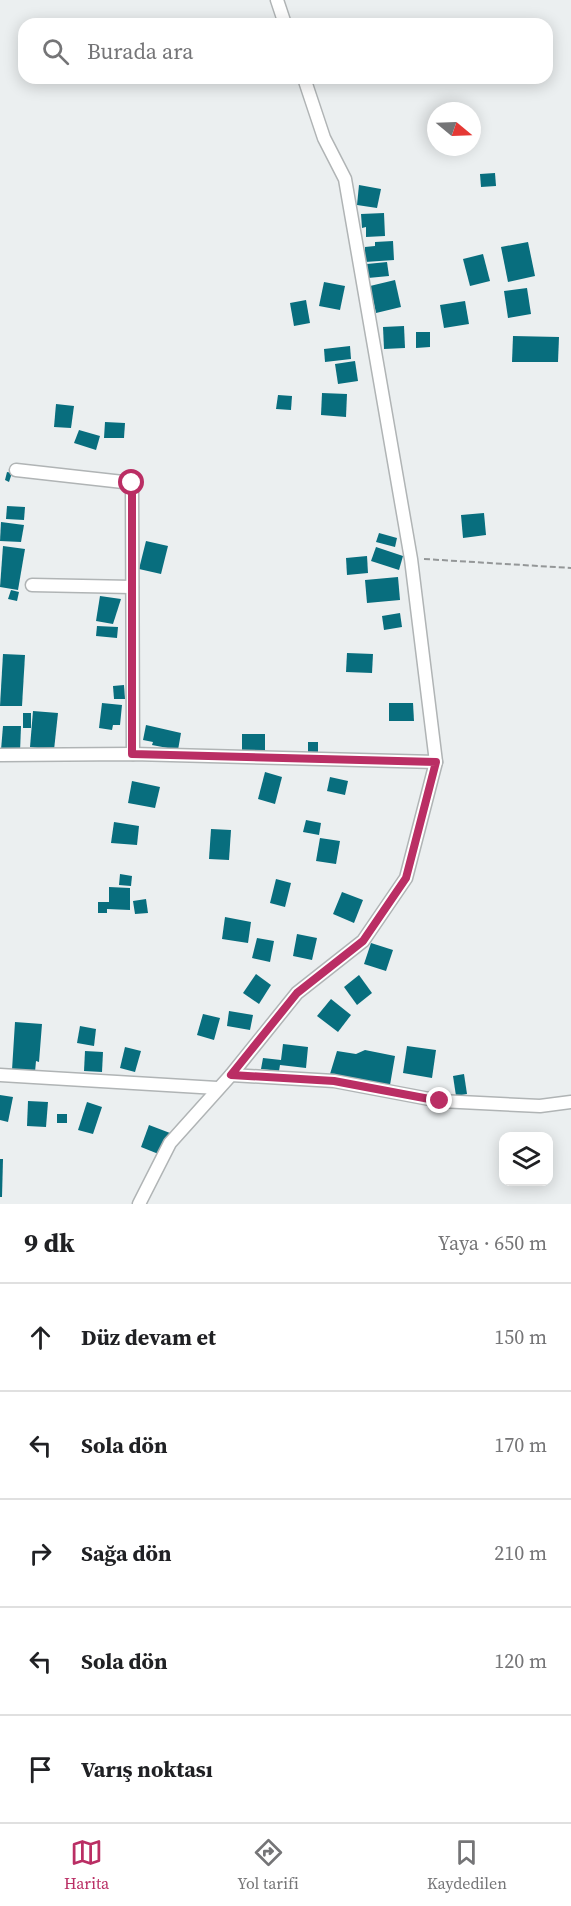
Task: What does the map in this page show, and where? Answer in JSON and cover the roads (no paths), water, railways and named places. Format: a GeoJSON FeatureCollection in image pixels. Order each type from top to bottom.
{"type":"FeatureCollection","features":[{"type":"Feature","properties":{"kind":"street"},"geometry":{"type":"LineString","coordinates":[[277,0],[283,18]]}},
{"type":"Feature","properties":{"kind":"street"},"geometry":{"type":"LineString","coordinates":[[139,1204],[170,1143],[231,1075],[297,993],[363,941],[406,878],[436,762],[411,558],[345,179],[324,138],[305,84]]}},
{"type":"Feature","properties":{"kind":"street"},"geometry":{"type":"LineString","coordinates":[[16,470],[132,483],[132,754]]}},
{"type":"Feature","properties":{"kind":"street"},"geometry":{"type":"LineString","coordinates":[[32,585],[132,587]]}},
{"type":"Feature","properties":{"kind":"street"},"geometry":{"type":"LineString","coordinates":[[0,755],[132,754],[436,762]]}},
{"type":"Feature","properties":{"kind":"street"},"geometry":{"type":"LineString","coordinates":[[231,1075],[334,1081],[440,1101],[540,1106],[571,1102]]}},
{"type":"Feature","properties":{"kind":"street"},"geometry":{"type":"LineString","coordinates":[[0,1076],[217,1088]]}}]}
